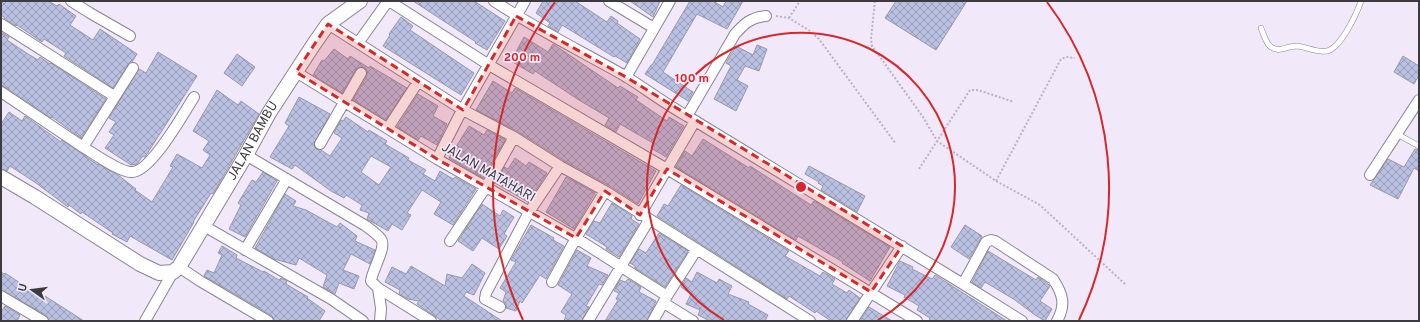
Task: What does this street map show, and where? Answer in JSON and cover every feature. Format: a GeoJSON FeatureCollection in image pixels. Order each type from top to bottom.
{"type":"FeatureCollection","features":[{"type":"Feature","properties":{"kind":"street"},"geometry":{"type":"LineString","coordinates":[[71,1],[130,36]]}},
{"type":"Feature","properties":{"kind":"street","name":"JALAN BAMBU"},"geometry":{"type":"LineString","coordinates":[[176,269],[204,226],[269,113],[314,44],[328,24],[360,1]]}},
{"type":"Feature","properties":{"kind":"street"},"geometry":{"type":"LineString","coordinates":[[358,43],[389,1],[489,64],[667,168],[917,321]]}},
{"type":"Feature","properties":{"kind":"street"},"geometry":{"type":"LineString","coordinates":[[494,1],[516,16],[626,77],[672,108],[691,118],[902,246],[1022,321]]}},
{"type":"Feature","properties":{"kind":"street"},"geometry":{"type":"LineString","coordinates":[[437,159],[525,1]]}},
{"type":"Feature","properties":{"kind":"street"},"geometry":{"type":"LineString","coordinates":[[609,1],[654,28]]}},
{"type":"Feature","properties":{"kind":"street"},"geometry":{"type":"LineString","coordinates":[[626,77],[670,1]]}},
{"type":"Feature","properties":{"kind":"street"},"geometry":{"type":"LineString","coordinates":[[588,321],[621,267],[691,118],[735,34],[745,23],[756,17],[766,16]]}},
{"type":"Feature","properties":{"kind":"street"},"geometry":{"type":"LineString","coordinates":[[1,24],[114,96]]}},
{"type":"Feature","properties":{"kind":"street"},"geometry":{"type":"LineString","coordinates":[[328,24],[463,110],[514,137],[560,166],[605,191],[810,321]]}},
{"type":"Feature","properties":{"kind":"street"},"geometry":{"type":"LineString","coordinates":[[83,147],[132,68]]}},
{"type":"Feature","properties":{"kind":"street","name":"JALAN MATAHARI"},"geometry":{"type":"LineString","coordinates":[[296,72],[437,159],[576,238],[621,267],[693,321]]}},
{"type":"Feature","properties":{"kind":"street"},"geometry":{"type":"LineString","coordinates":[[320,144],[361,73]]}},
{"type":"Feature","properties":{"kind":"street"},"geometry":{"type":"LineString","coordinates":[[388,128],[416,85]]}},
{"type":"Feature","properties":{"kind":"street"},"geometry":{"type":"LineString","coordinates":[[1,92],[83,147],[123,170],[133,173],[140,170],[152,160],[162,148],[194,97]]}},
{"type":"Feature","properties":{"kind":"street"},"geometry":{"type":"LineString","coordinates":[[1370,176],[1419,100]]}},
{"type":"Feature","properties":{"kind":"street"},"geometry":{"type":"LineString","coordinates":[[450,241],[486,187],[514,137]]}},
{"type":"Feature","properties":{"kind":"street"},"geometry":{"type":"LineString","coordinates":[[246,155],[366,226],[381,239],[383,243],[382,248],[371,275],[371,281],[378,288],[431,321]]}},
{"type":"Feature","properties":{"kind":"street"},"geometry":{"type":"LineString","coordinates":[[500,307],[485,299],[486,293],[529,212],[560,166]]}},
{"type":"Feature","properties":{"kind":"street"},"geometry":{"type":"LineString","coordinates":[[1,177],[140,264],[159,273],[176,269],[200,281],[268,321]]}},
{"type":"Feature","properties":{"kind":"street"},"geometry":{"type":"LineString","coordinates":[[245,250],[287,179]]}},
{"type":"Feature","properties":{"kind":"street"},"geometry":{"type":"LineString","coordinates":[[552,282],[576,238],[605,191]]}},
{"type":"Feature","properties":{"kind":"street"},"geometry":{"type":"LineString","coordinates":[[204,226],[331,299],[363,321]]}},
{"type":"Feature","properties":{"kind":"street"},"geometry":{"type":"LineString","coordinates":[[963,284],[986,242],[991,240],[995,241],[1053,279],[1063,301],[1063,308],[1057,321]]}},
{"type":"Feature","properties":{"kind":"street"},"geometry":{"type":"LineString","coordinates":[[852,321],[902,246]]}},
{"type":"Feature","properties":{"kind":"street"},"geometry":{"type":"LineString","coordinates":[[654,321],[665,300],[697,249]]}},
{"type":"Feature","properties":{"kind":"street"},"geometry":{"type":"LineString","coordinates":[[148,320],[176,269]]}},
{"type":"Feature","properties":{"kind":"street"},"geometry":{"type":"LineString","coordinates":[[378,288],[381,308],[380,321]]}},
{"type":"Feature","properties":{"kind":"street"},"geometry":{"type":"LineString","coordinates":[[1,296],[43,321]]}},
{"type":"Feature","properties":{"kind":"lane"},"geometry":{"type":"LineString","coordinates":[[1260,28],[1268,46],[1272,49],[1277,50],[1297,46],[1317,51],[1331,50],[1340,41],[1356,16],[1362,1]]}},
{"type":"Feature","properties":{"kind":"lane"},"geometry":{"type":"LineString","coordinates":[[1397,134],[1419,146]]}},
{"type":"Feature","properties":{"kind":"path"},"geometry":{"type":"LineString","coordinates":[[789,18],[800,1]]}},
{"type":"Feature","properties":{"kind":"path"},"geometry":{"type":"LineString","coordinates":[[875,1],[871,39],[872,46],[923,117],[937,141],[996,181],[1040,205],[1126,285]]}},
{"type":"Feature","properties":{"kind":"path"},"geometry":{"type":"LineString","coordinates":[[766,16],[789,18],[810,31],[819,39],[896,144]]}},
{"type":"Feature","properties":{"kind":"path"},"geometry":{"type":"LineString","coordinates":[[996,181],[1061,59],[1066,57],[1075,58]]}},
{"type":"Feature","properties":{"kind":"path"},"geometry":{"type":"LineString","coordinates":[[919,169],[970,90],[978,90],[1014,102]]}},
{"type":"Feature","properties":{"kind":"highlighted area"},"geometry":{"type":"Polygon","coordinates":[[[516,16],[626,77],[902,246],[871,292],[667,169],[640,215],[605,191],[576,238],[437,159],[296,72],[328,24],[463,110],[516,16]]]}},
{"type":"Feature","properties":{"kind":"building"},"geometry":{"type":"Polygon","coordinates":[[[1,1],[48,1],[57,6],[59,4],[76,16],[70,25],[93,40],[100,29],[137,54],[113,88],[64,56],[66,53],[44,39],[42,42],[4,18],[1,15],[1,1]]]}},
{"type":"Feature","properties":{"kind":"building"},"geometry":{"type":"Polygon","coordinates":[[[413,1],[474,1],[505,21],[487,50],[413,1]]]}},
{"type":"Feature","properties":{"kind":"building"},"geometry":{"type":"Polygon","coordinates":[[[543,1],[575,1],[607,22],[611,16],[618,21],[617,23],[640,39],[627,63],[615,56],[614,57],[562,25],[558,32],[548,26],[550,23],[536,13],[543,1]]]}},
{"type":"Feature","properties":{"kind":"building"},"geometry":{"type":"Polygon","coordinates":[[[630,1],[660,1],[653,17],[630,1]]]}},
{"type":"Feature","properties":{"kind":"building"},"geometry":{"type":"Polygon","coordinates":[[[690,1],[713,1],[723,7],[726,1],[743,1],[727,29],[697,14],[663,72],[693,92],[688,101],[645,74],[652,65],[690,1]]]}},
{"type":"Feature","properties":{"kind":"building"},"geometry":{"type":"Polygon","coordinates":[[[896,1],[967,1],[936,50],[885,18],[896,1]]]}},
{"type":"Feature","properties":{"kind":"building"},"geometry":{"type":"Polygon","coordinates":[[[401,17],[413,26],[410,30],[474,73],[461,95],[383,46],[390,35],[389,34],[401,17]]]}},
{"type":"Feature","properties":{"kind":"building"},"geometry":{"type":"Polygon","coordinates":[[[1,32],[9,37],[7,40],[28,54],[38,60],[40,57],[50,64],[51,63],[106,99],[81,138],[52,117],[51,118],[5,87],[1,86],[1,32]]]}},
{"type":"Feature","properties":{"kind":"building"},"geometry":{"type":"Polygon","coordinates":[[[524,37],[548,52],[553,44],[618,88],[620,86],[638,97],[636,100],[667,121],[669,117],[684,126],[666,157],[651,148],[653,143],[620,124],[616,132],[605,125],[609,118],[535,71],[533,74],[511,61],[524,37]]]}},
{"type":"Feature","properties":{"kind":"building"},"geometry":{"type":"Polygon","coordinates":[[[757,45],[767,49],[759,71],[745,66],[737,80],[748,86],[736,111],[714,99],[731,66],[726,63],[736,46],[753,55],[757,45]]]}},
{"type":"Feature","properties":{"kind":"building"},"geometry":{"type":"Polygon","coordinates":[[[334,49],[348,59],[350,56],[407,88],[386,120],[353,100],[367,76],[367,70],[365,68],[361,67],[356,69],[342,93],[313,75],[322,60],[324,61],[334,49]]]}},
{"type":"Feature","properties":{"kind":"building"},"geometry":{"type":"Polygon","coordinates":[[[158,52],[197,76],[145,157],[143,156],[137,164],[131,165],[105,148],[114,135],[109,132],[116,122],[109,118],[139,69],[146,73],[158,52]]]}},
{"type":"Feature","properties":{"kind":"building"},"geometry":{"type":"Polygon","coordinates":[[[237,54],[255,67],[242,86],[224,73],[237,54]]]}},
{"type":"Feature","properties":{"kind":"building"},"geometry":{"type":"Polygon","coordinates":[[[1403,56],[1419,66],[1419,75],[1414,84],[1394,72],[1403,56]]]}},
{"type":"Feature","properties":{"kind":"building"},"geometry":{"type":"Polygon","coordinates":[[[493,81],[512,93],[515,88],[656,171],[638,204],[517,131],[476,110],[493,81]]]}},
{"type":"Feature","properties":{"kind":"building"},"geometry":{"type":"Polygon","coordinates":[[[217,90],[238,105],[241,101],[259,114],[213,194],[211,193],[172,260],[130,236],[127,242],[112,234],[113,233],[82,212],[81,214],[69,205],[68,207],[10,166],[7,171],[1,169],[1,124],[9,112],[22,121],[25,116],[61,142],[62,140],[98,165],[118,175],[152,202],[173,167],[170,166],[177,154],[202,168],[210,155],[203,150],[209,141],[193,131],[217,90]]]}},
{"type":"Feature","properties":{"kind":"building"},"geometry":{"type":"Polygon","coordinates":[[[418,94],[438,106],[433,116],[447,124],[437,145],[421,136],[418,140],[397,127],[418,94]]]}},
{"type":"Feature","properties":{"kind":"building"},"geometry":{"type":"Polygon","coordinates":[[[299,97],[330,114],[314,144],[316,149],[321,150],[330,156],[342,138],[334,133],[341,120],[343,121],[346,117],[368,132],[369,130],[387,141],[385,144],[426,170],[423,174],[435,181],[440,171],[453,179],[455,177],[476,189],[453,225],[434,214],[441,202],[422,190],[407,213],[411,215],[402,230],[392,224],[388,231],[367,219],[369,213],[360,210],[362,205],[346,195],[344,198],[331,191],[295,165],[292,169],[270,157],[289,126],[285,123],[299,97]],[[371,156],[361,172],[379,185],[391,167],[371,156]]]}},
{"type":"Feature","properties":{"kind":"building"},"geometry":{"type":"Polygon","coordinates":[[[469,126],[484,135],[487,130],[505,140],[483,178],[449,158],[469,126]]]}},
{"type":"Feature","properties":{"kind":"building"},"geometry":{"type":"Polygon","coordinates":[[[703,139],[749,168],[750,166],[811,205],[814,201],[890,247],[870,281],[842,263],[843,262],[798,236],[796,240],[676,167],[685,151],[692,156],[703,139]]]}},
{"type":"Feature","properties":{"kind":"building"},"geometry":{"type":"Polygon","coordinates":[[[1415,149],[1419,150],[1419,171],[1414,168],[1398,199],[1370,185],[1388,159],[1404,167],[1415,149]]]}},
{"type":"Feature","properties":{"kind":"building"},"geometry":{"type":"Polygon","coordinates":[[[515,158],[526,166],[529,162],[547,173],[528,202],[495,183],[504,167],[508,169],[515,158]]]}},
{"type":"Feature","properties":{"kind":"building"},"geometry":{"type":"Polygon","coordinates":[[[809,166],[865,196],[857,212],[821,190],[823,186],[818,183],[819,182],[805,174],[809,166]]]}},
{"type":"Feature","properties":{"kind":"building"},"geometry":{"type":"Polygon","coordinates":[[[263,172],[277,181],[245,237],[229,229],[241,205],[238,203],[252,180],[256,182],[263,172]]]}},
{"type":"Feature","properties":{"kind":"building"},"geometry":{"type":"Polygon","coordinates":[[[566,177],[595,193],[574,229],[546,212],[566,177]]]}},
{"type":"Feature","properties":{"kind":"building"},"geometry":{"type":"Polygon","coordinates":[[[681,185],[789,251],[785,256],[820,276],[823,272],[835,279],[832,284],[847,293],[849,290],[860,298],[846,321],[831,321],[816,311],[815,313],[789,296],[787,299],[657,216],[664,204],[668,206],[681,185]]]}},
{"type":"Feature","properties":{"kind":"building"},"geometry":{"type":"Polygon","coordinates":[[[285,194],[296,201],[293,206],[306,210],[337,227],[340,223],[357,236],[355,241],[375,250],[370,264],[351,254],[343,270],[359,276],[354,289],[339,283],[335,294],[323,287],[327,275],[299,258],[296,265],[274,259],[255,248],[285,194]]]}},
{"type":"Feature","properties":{"kind":"building"},"geometry":{"type":"Polygon","coordinates":[[[612,203],[632,216],[631,219],[639,224],[619,257],[606,249],[607,247],[586,234],[594,221],[600,223],[612,203]]]}},
{"type":"Feature","properties":{"kind":"building"},"geometry":{"type":"Polygon","coordinates":[[[482,204],[500,216],[503,210],[514,217],[504,234],[507,236],[499,249],[482,238],[473,251],[458,241],[482,204]]]}},
{"type":"Feature","properties":{"kind":"building"},"geometry":{"type":"Polygon","coordinates":[[[531,225],[554,238],[553,240],[564,246],[546,279],[540,275],[522,303],[520,301],[516,311],[506,308],[506,304],[503,301],[506,292],[500,288],[516,262],[511,260],[531,225]]]}},
{"type":"Feature","properties":{"kind":"building"},"geometry":{"type":"Polygon","coordinates":[[[965,225],[982,236],[969,259],[951,247],[965,225]]]}},
{"type":"Feature","properties":{"kind":"building"},"geometry":{"type":"Polygon","coordinates":[[[659,233],[688,251],[665,287],[635,268],[635,266],[630,263],[639,249],[646,253],[659,233]]]}},
{"type":"Feature","properties":{"kind":"building"},"geometry":{"type":"Polygon","coordinates":[[[222,246],[237,255],[236,258],[279,280],[281,278],[287,281],[286,284],[308,297],[307,298],[325,311],[319,321],[275,321],[271,315],[204,276],[207,270],[214,273],[222,255],[218,253],[222,246]]]}},
{"type":"Feature","properties":{"kind":"building"},"geometry":{"type":"Polygon","coordinates":[[[577,250],[591,258],[587,266],[608,275],[602,285],[599,284],[586,306],[589,307],[582,321],[564,321],[566,315],[561,312],[572,294],[558,285],[577,250]]]}},
{"type":"Feature","properties":{"kind":"building"},"geometry":{"type":"Polygon","coordinates":[[[988,251],[1036,280],[1038,277],[1050,286],[1040,301],[1052,309],[1045,321],[1015,300],[985,282],[981,288],[972,282],[988,251]]]}},
{"type":"Feature","properties":{"kind":"building"},"geometry":{"type":"Polygon","coordinates":[[[900,261],[932,279],[935,275],[1007,321],[929,321],[930,318],[917,310],[919,306],[904,297],[905,295],[887,286],[900,261]]]}},
{"type":"Feature","properties":{"kind":"building"},"geometry":{"type":"Polygon","coordinates":[[[472,264],[485,273],[474,295],[466,292],[464,296],[502,321],[442,321],[417,304],[419,301],[408,299],[399,294],[400,290],[385,282],[392,267],[406,274],[411,266],[445,286],[447,274],[462,278],[472,264]]]}},
{"type":"Feature","properties":{"kind":"building"},"geometry":{"type":"Polygon","coordinates":[[[1,272],[4,274],[5,273],[32,291],[33,290],[44,297],[45,296],[84,321],[49,321],[46,315],[1,290],[1,272]]]}},
{"type":"Feature","properties":{"kind":"building"},"geometry":{"type":"Polygon","coordinates":[[[697,272],[717,283],[719,279],[732,286],[728,294],[749,302],[748,304],[768,315],[765,321],[710,321],[698,315],[700,310],[686,304],[691,294],[681,287],[686,278],[692,282],[697,272]]]}},
{"type":"Feature","properties":{"kind":"building"},"geometry":{"type":"Polygon","coordinates":[[[628,279],[641,287],[639,292],[656,301],[647,321],[605,321],[618,300],[616,299],[619,293],[614,291],[620,280],[625,282],[628,279]]]}},
{"type":"Feature","properties":{"kind":"building"},"geometry":{"type":"Polygon","coordinates":[[[5,306],[20,315],[17,321],[1,321],[1,312],[5,306]]]}},
{"type":"Feature","properties":{"kind":"building"},"geometry":{"type":"Polygon","coordinates":[[[869,307],[892,321],[860,321],[869,307]]]}}]}
